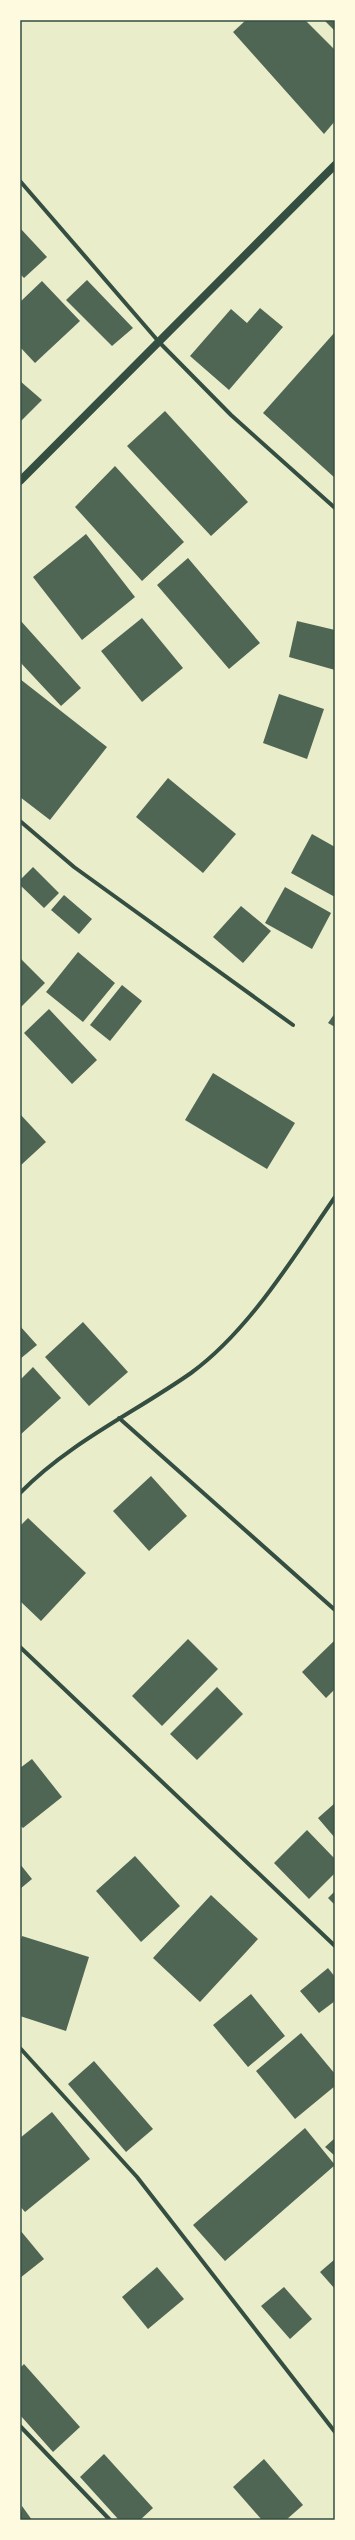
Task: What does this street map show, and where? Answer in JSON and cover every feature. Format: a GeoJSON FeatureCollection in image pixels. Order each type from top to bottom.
{"type":"FeatureCollection","features":[{"type":"Feature","properties":{"kind":"main road"},"geometry":{"type":"LineString","coordinates":[[20,481],[335,164]]}},
{"type":"Feature","properties":{"kind":"street"},"geometry":{"type":"LineString","coordinates":[[20,181],[159,342],[231,415],[335,508]]}},
{"type":"Feature","properties":{"kind":"street"},"geometry":{"type":"LineString","coordinates":[[20,821],[74,867],[293,1025]]}},
{"type":"Feature","properties":{"kind":"street"},"geometry":{"type":"LineString","coordinates":[[20,1493],[39,1474],[78,1444],[192,1372],[235,1332],[285,1268],[335,1197]]}},
{"type":"Feature","properties":{"kind":"street"},"geometry":{"type":"LineString","coordinates":[[119,1418],[335,1610]]}},
{"type":"Feature","properties":{"kind":"street"},"geometry":{"type":"LineString","coordinates":[[20,1647],[335,1946]]}},
{"type":"Feature","properties":{"kind":"street"},"geometry":{"type":"LineString","coordinates":[[20,2048],[137,2177],[335,2432]]}},
{"type":"Feature","properties":{"kind":"street"},"geometry":{"type":"LineString","coordinates":[[20,2426],[110,2520]]}},
{"type":"Feature","properties":{"kind":"building"},"geometry":{"type":"Polygon","coordinates":[[[246,20],[305,20],[335,50],[335,121],[324,134],[233,32],[246,20]]]}},
{"type":"Feature","properties":{"kind":"building"},"geometry":{"type":"Polygon","coordinates":[[[324,20],[335,20],[335,31],[324,20]]]}},
{"type":"Feature","properties":{"kind":"building"},"geometry":{"type":"Polygon","coordinates":[[[20,228],[47,257],[24,278],[20,274],[20,228]]]}},
{"type":"Feature","properties":{"kind":"building"},"geometry":{"type":"Polygon","coordinates":[[[87,280],[133,328],[112,346],[66,300],[87,280]]]}},
{"type":"Feature","properties":{"kind":"building"},"geometry":{"type":"Polygon","coordinates":[[[42,281],[80,321],[35,363],[20,347],[20,302],[42,281]]]}},
{"type":"Feature","properties":{"kind":"building"},"geometry":{"type":"Polygon","coordinates":[[[260,308],[283,327],[229,390],[190,356],[231,309],[247,323],[260,308]]]}},
{"type":"Feature","properties":{"kind":"building"},"geometry":{"type":"Polygon","coordinates":[[[335,332],[335,478],[263,413],[335,332]]]}},
{"type":"Feature","properties":{"kind":"building"},"geometry":{"type":"Polygon","coordinates":[[[20,381],[42,400],[20,422],[20,381]]]}},
{"type":"Feature","properties":{"kind":"building"},"geometry":{"type":"Polygon","coordinates":[[[165,411],[248,502],[211,536],[127,446],[165,411]]]}},
{"type":"Feature","properties":{"kind":"building"},"geometry":{"type":"Polygon","coordinates":[[[115,466],[184,542],[142,581],[75,507],[115,466]]]}},
{"type":"Feature","properties":{"kind":"building"},"geometry":{"type":"Polygon","coordinates":[[[86,534],[135,597],[82,640],[33,577],[86,534]]]}},
{"type":"Feature","properties":{"kind":"building"},"geometry":{"type":"Polygon","coordinates":[[[188,558],[260,643],[229,669],[157,585],[188,558]]]}},
{"type":"Feature","properties":{"kind":"building"},"geometry":{"type":"Polygon","coordinates":[[[142,618],[183,668],[142,702],[101,651],[142,618]]]}},
{"type":"Feature","properties":{"kind":"building"},"geometry":{"type":"Polygon","coordinates":[[[20,620],[81,688],[61,706],[20,662],[20,620]]]}},
{"type":"Feature","properties":{"kind":"building"},"geometry":{"type":"Polygon","coordinates":[[[297,621],[335,630],[335,670],[289,657],[297,621]]]}},
{"type":"Feature","properties":{"kind":"building"},"geometry":{"type":"Polygon","coordinates":[[[20,679],[107,747],[50,820],[20,797],[20,679]]]}},
{"type":"Feature","properties":{"kind":"building"},"geometry":{"type":"Polygon","coordinates":[[[279,694],[324,709],[307,759],[263,743],[279,694]]]}},
{"type":"Feature","properties":{"kind":"building"},"geometry":{"type":"Polygon","coordinates":[[[168,778],[236,834],[203,873],[136,817],[168,778]]]}},
{"type":"Feature","properties":{"kind":"building"},"geometry":{"type":"Polygon","coordinates":[[[312,834],[335,847],[335,897],[291,873],[312,834]]]}},
{"type":"Feature","properties":{"kind":"building"},"geometry":{"type":"Polygon","coordinates":[[[33,867],[59,893],[44,908],[20,885],[20,880],[33,867]]]}},
{"type":"Feature","properties":{"kind":"building"},"geometry":{"type":"Polygon","coordinates":[[[285,887],[331,913],[312,949],[265,923],[285,887]]]}},
{"type":"Feature","properties":{"kind":"building"},"geometry":{"type":"Polygon","coordinates":[[[64,895],[92,919],[79,934],[51,910],[64,895]]]}},
{"type":"Feature","properties":{"kind":"building"},"geometry":{"type":"Polygon","coordinates":[[[241,906],[271,931],[243,963],[213,937],[241,906]]]}},
{"type":"Feature","properties":{"kind":"building"},"geometry":{"type":"Polygon","coordinates":[[[78,952],[115,983],[83,1022],[46,992],[78,952]]]}},
{"type":"Feature","properties":{"kind":"building"},"geometry":{"type":"Polygon","coordinates":[[[20,958],[45,983],[20,1008],[20,958]]]}},
{"type":"Feature","properties":{"kind":"building"},"geometry":{"type":"Polygon","coordinates":[[[122,985],[142,1001],[110,1041],[90,1025],[122,985]]]}},
{"type":"Feature","properties":{"kind":"building"},"geometry":{"type":"Polygon","coordinates":[[[49,1009],[97,1060],[72,1084],[24,1033],[49,1009]]]}},
{"type":"Feature","properties":{"kind":"building"},"geometry":{"type":"Polygon","coordinates":[[[335,1013],[335,1027],[328,1023],[335,1013]]]}},
{"type":"Feature","properties":{"kind":"building"},"geometry":{"type":"Polygon","coordinates":[[[213,1073],[295,1123],[267,1169],[185,1120],[213,1073]]]}},
{"type":"Feature","properties":{"kind":"building"},"geometry":{"type":"Polygon","coordinates":[[[20,1114],[46,1142],[20,1166],[20,1114]]]}},
{"type":"Feature","properties":{"kind":"building"},"geometry":{"type":"Polygon","coordinates":[[[83,1322],[128,1372],[89,1406],[45,1357],[83,1322]]]}},
{"type":"Feature","properties":{"kind":"building"},"geometry":{"type":"Polygon","coordinates":[[[20,1326],[37,1345],[20,1359],[20,1326]]]}},
{"type":"Feature","properties":{"kind":"building"},"geometry":{"type":"Polygon","coordinates":[[[33,1367],[61,1398],[20,1435],[20,1380],[33,1367]]]}},
{"type":"Feature","properties":{"kind":"building"},"geometry":{"type":"Polygon","coordinates":[[[151,1476],[187,1516],[149,1551],[113,1511],[151,1476]]]}},
{"type":"Feature","properties":{"kind":"building"},"geometry":{"type":"Polygon","coordinates":[[[28,1518],[86,1573],[41,1621],[20,1601],[20,1526],[28,1518]]]}},
{"type":"Feature","properties":{"kind":"building"},"geometry":{"type":"Polygon","coordinates":[[[188,1639],[218,1669],[162,1726],[132,1696],[188,1639]]]}},
{"type":"Feature","properties":{"kind":"building"},"geometry":{"type":"Polygon","coordinates":[[[335,1640],[335,1689],[326,1698],[302,1672],[335,1640]]]}},
{"type":"Feature","properties":{"kind":"building"},"geometry":{"type":"Polygon","coordinates":[[[217,1687],[243,1714],[197,1760],[170,1734],[217,1687]]]}},
{"type":"Feature","properties":{"kind":"building"},"geometry":{"type":"Polygon","coordinates":[[[32,1759],[62,1797],[23,1828],[20,1825],[20,1768],[32,1759]]]}},
{"type":"Feature","properties":{"kind":"building"},"geometry":{"type":"Polygon","coordinates":[[[335,1803],[335,1838],[318,1818],[335,1803]]]}},
{"type":"Feature","properties":{"kind":"building"},"geometry":{"type":"Polygon","coordinates":[[[307,1830],[335,1859],[335,1873],[309,1899],[274,1863],[307,1830]]]}},
{"type":"Feature","properties":{"kind":"building"},"geometry":{"type":"Polygon","coordinates":[[[135,1856],[180,1906],[141,1942],[96,1891],[135,1856]]]}},
{"type":"Feature","properties":{"kind":"building"},"geometry":{"type":"Polygon","coordinates":[[[20,1864],[32,1879],[20,1889],[20,1864]]]}},
{"type":"Feature","properties":{"kind":"building"},"geometry":{"type":"Polygon","coordinates":[[[335,1891],[335,1905],[328,1898],[335,1891]]]}},
{"type":"Feature","properties":{"kind":"building"},"geometry":{"type":"Polygon","coordinates":[[[211,1895],[258,1939],[200,2002],[153,1958],[211,1895]]]}},
{"type":"Feature","properties":{"kind":"building"},"geometry":{"type":"Polygon","coordinates":[[[22,1936],[89,1957],[66,2031],[20,2016],[20,1943],[22,1936]]]}},
{"type":"Feature","properties":{"kind":"building"},"geometry":{"type":"Polygon","coordinates":[[[328,1968],[335,1977],[335,2001],[319,2013],[300,1991],[328,1968]]]}},
{"type":"Feature","properties":{"kind":"building"},"geometry":{"type":"Polygon","coordinates":[[[251,1994],[285,2036],[248,2067],[213,2025],[251,1994]]]}},
{"type":"Feature","properties":{"kind":"building"},"geometry":{"type":"Polygon","coordinates":[[[301,2033],[335,2074],[335,2086],[295,2119],[256,2071],[301,2033]]]}},
{"type":"Feature","properties":{"kind":"building"},"geometry":{"type":"Polygon","coordinates":[[[94,2061],[153,2129],[126,2152],[68,2084],[94,2061]]]}},
{"type":"Feature","properties":{"kind":"building"},"geometry":{"type":"Polygon","coordinates":[[[52,2112],[90,2159],[25,2212],[20,2206],[20,2138],[52,2112]]]}},
{"type":"Feature","properties":{"kind":"building"},"geometry":{"type":"Polygon","coordinates":[[[305,2128],[335,2165],[225,2261],[193,2225],[305,2128]]]}},
{"type":"Feature","properties":{"kind":"building"},"geometry":{"type":"Polygon","coordinates":[[[335,2138],[335,2156],[325,2147],[335,2138]]]}},
{"type":"Feature","properties":{"kind":"building"},"geometry":{"type":"Polygon","coordinates":[[[20,2230],[44,2259],[20,2278],[20,2230]]]}},
{"type":"Feature","properties":{"kind":"building"},"geometry":{"type":"Polygon","coordinates":[[[335,2259],[335,2289],[320,2272],[335,2259]]]}},
{"type":"Feature","properties":{"kind":"building"},"geometry":{"type":"Polygon","coordinates":[[[157,2267],[184,2299],[148,2329],[122,2297],[157,2267]]]}},
{"type":"Feature","properties":{"kind":"building"},"geometry":{"type":"Polygon","coordinates":[[[284,2287],[312,2319],[290,2339],[261,2306],[284,2287]]]}},
{"type":"Feature","properties":{"kind":"building"},"geometry":{"type":"Polygon","coordinates":[[[24,2364],[80,2427],[53,2452],[20,2415],[20,2368],[24,2364]]]}},
{"type":"Feature","properties":{"kind":"building"},"geometry":{"type":"Polygon","coordinates":[[[104,2454],[153,2508],[140,2520],[119,2520],[80,2477],[104,2454]]]}},
{"type":"Feature","properties":{"kind":"building"},"geometry":{"type":"Polygon","coordinates":[[[264,2459],[303,2505],[286,2520],[262,2520],[233,2487],[264,2459]]]}},
{"type":"Feature","properties":{"kind":"building"},"geometry":{"type":"Polygon","coordinates":[[[22,2506],[32,2520],[20,2520],[22,2506]]]}}]}
